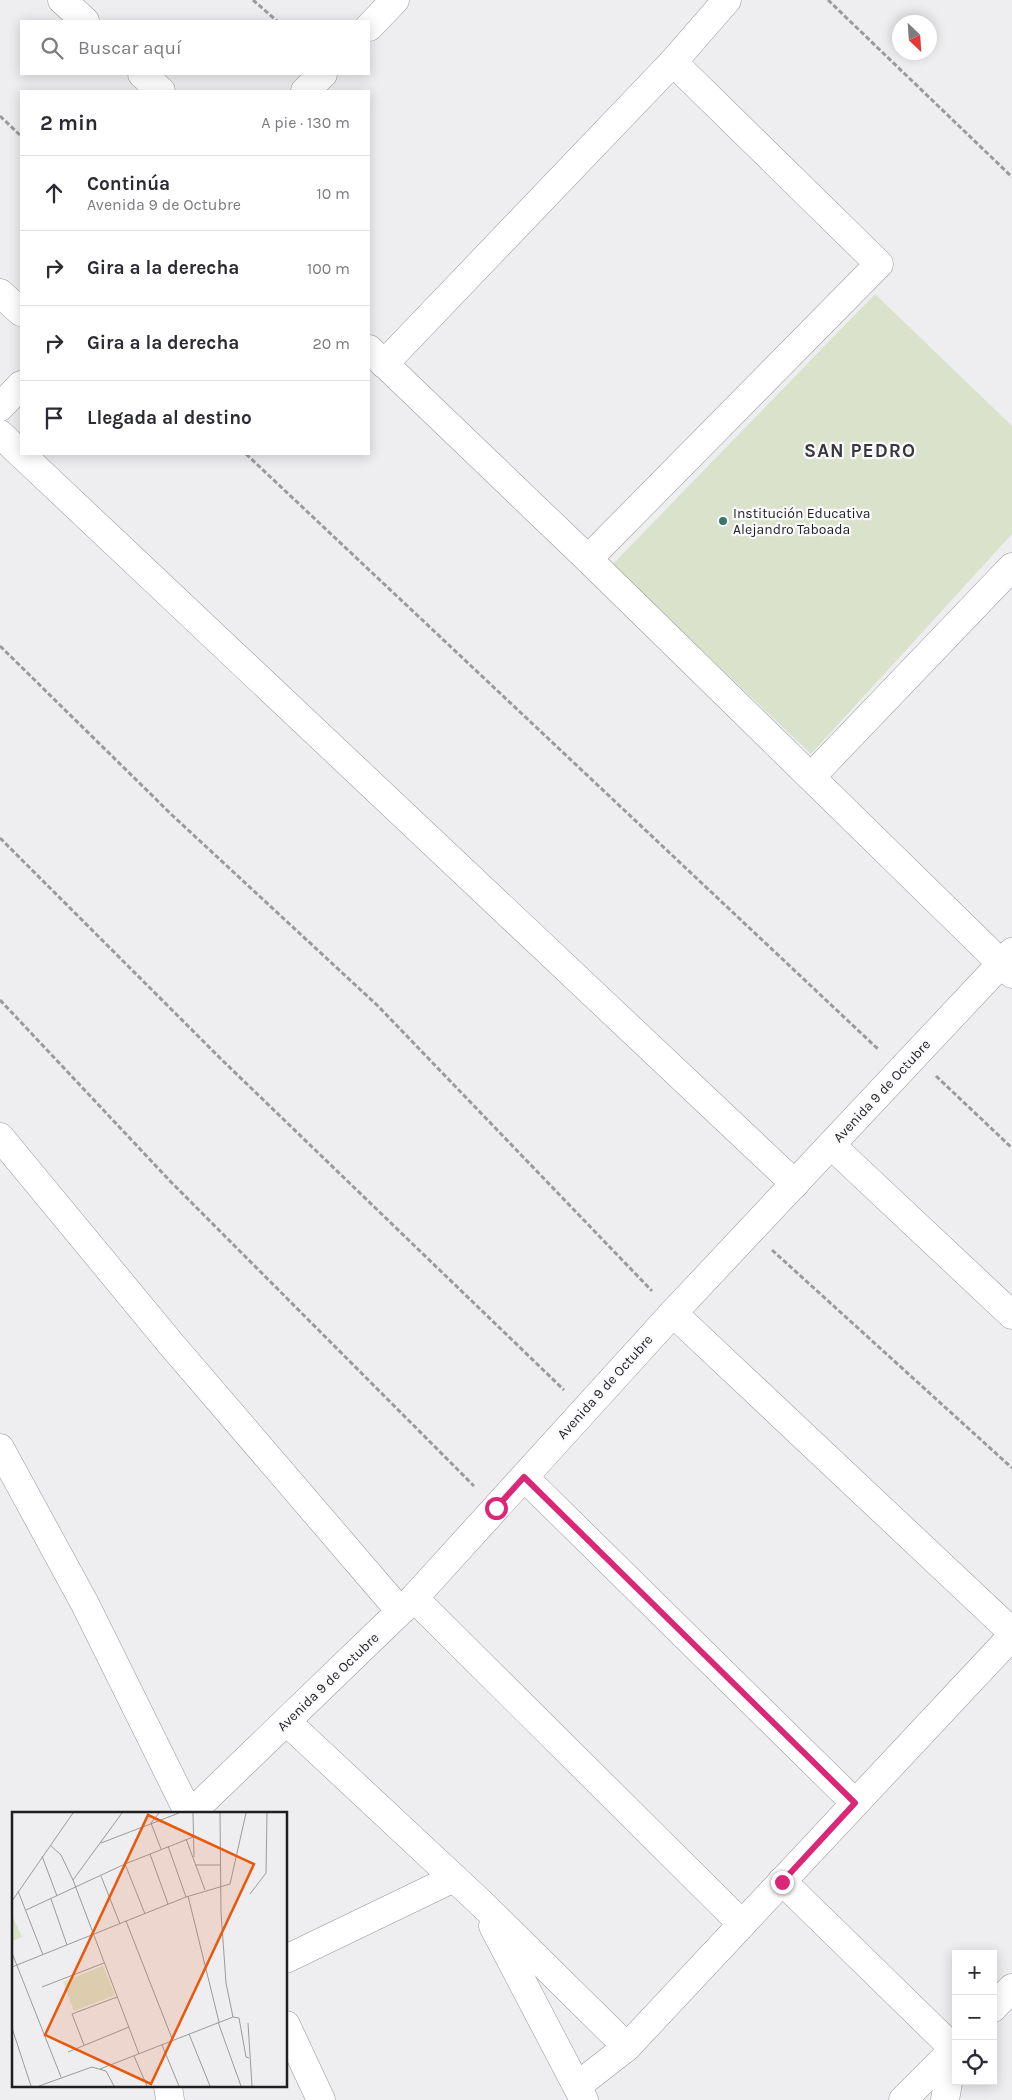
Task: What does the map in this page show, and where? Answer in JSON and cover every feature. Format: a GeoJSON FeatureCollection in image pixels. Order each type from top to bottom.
{"type":"FeatureCollection","features":[{"type":"Feature","properties":{"kind":"street"},"geometry":{"type":"LineString","coordinates":[[62,0],[84,20]]}},
{"type":"Feature","properties":{"kind":"street"},"geometry":{"type":"LineString","coordinates":[[370,26],[395,0]]}},
{"type":"Feature","properties":{"kind":"street"},"geometry":{"type":"LineString","coordinates":[[727,0],[673,62],[377,357],[812,777],[1009,963]]}},
{"type":"Feature","properties":{"kind":"street"},"geometry":{"type":"LineString","coordinates":[[588,559],[879,264],[673,62]]}},
{"type":"Feature","properties":{"kind":"street"},"geometry":{"type":"LineString","coordinates":[[143,75],[160,90]]}},
{"type":"Feature","properties":{"kind":"street"},"geometry":{"type":"LineString","coordinates":[[306,90],[321,75]]}},
{"type":"Feature","properties":{"kind":"street"},"geometry":{"type":"LineString","coordinates":[[0,293],[20,311]]}},
{"type":"Feature","properties":{"kind":"street"},"geometry":{"type":"LineString","coordinates":[[0,407],[20,386]]}},
{"type":"Feature","properties":{"kind":"street"},"geometry":{"type":"LineString","coordinates":[[0,434],[20,453]]}},
{"type":"Feature","properties":{"kind":"street"},"geometry":{"type":"LineString","coordinates":[[22,455],[795,1184]]}},
{"type":"Feature","properties":{"kind":"street"},"geometry":{"type":"LineString","coordinates":[[812,777],[1012,567]]}},
{"type":"Feature","properties":{"kind":"street","name":"Avenida 9 de Octubre"},"geometry":{"type":"LineString","coordinates":[[192,1812],[407,1605],[673,1313],[908,1063],[1009,963]]}},
{"type":"Feature","properties":{"kind":"street"},"geometry":{"type":"LineString","coordinates":[[0,1137],[171,1344],[407,1605],[742,1924]]}},
{"type":"Feature","properties":{"kind":"street"},"geometry":{"type":"LineString","coordinates":[[831,1145],[1012,1315]]}},
{"type":"Feature","properties":{"kind":"street"},"geometry":{"type":"LineString","coordinates":[[673,1313],[1012,1632]]}},
{"type":"Feature","properties":{"kind":"street"},"geometry":{"type":"LineString","coordinates":[[0,1448],[85,1604],[189,1812]]}},
{"type":"Feature","properties":{"kind":"street"},"geometry":{"type":"LineString","coordinates":[[524,1477],[855,1803]]}},
{"type":"Feature","properties":{"kind":"street"},"geometry":{"type":"LineString","coordinates":[[482,1904],[581,2093],[627,2047],[1012,1636]]}},
{"type":"Feature","properties":{"kind":"street"},"geometry":{"type":"LineString","coordinates":[[287,1722],[482,1904],[627,2047]]}},
{"type":"Feature","properties":{"kind":"street"},"geometry":{"type":"LineString","coordinates":[[288,1959],[454,1878]]}},
{"type":"Feature","properties":{"kind":"street"},"geometry":{"type":"LineString","coordinates":[[782,1882],[952,2045]]}},
{"type":"Feature","properties":{"kind":"street"},"geometry":{"type":"LineString","coordinates":[[997,2004],[1012,1988]]}},
{"type":"Feature","properties":{"kind":"street"},"geometry":{"type":"LineString","coordinates":[[288,2029],[321,2100]]}},
{"type":"Feature","properties":{"kind":"street"},"geometry":{"type":"LineString","coordinates":[[903,2100],[952,2051]]}},
{"type":"Feature","properties":{"kind":"street"},"geometry":{"type":"LineString","coordinates":[[945,2100],[952,2064]]}},
{"type":"Feature","properties":{"kind":"path"},"geometry":{"type":"LineString","coordinates":[[253,0],[275,20]]}},
{"type":"Feature","properties":{"kind":"path"},"geometry":{"type":"LineString","coordinates":[[828,0],[1012,178]]}},
{"type":"Feature","properties":{"kind":"path"},"geometry":{"type":"LineString","coordinates":[[0,116],[20,135]]}},
{"type":"Feature","properties":{"kind":"path"},"geometry":{"type":"LineString","coordinates":[[247,455],[908,1063],[1012,1148]]}},
{"type":"Feature","properties":{"kind":"path"},"geometry":{"type":"LineString","coordinates":[[0,646],[173,816],[378,1006],[673,1313]]}},
{"type":"Feature","properties":{"kind":"path"},"geometry":{"type":"LineString","coordinates":[[0,838],[222,1060],[584,1410]]}},
{"type":"Feature","properties":{"kind":"path"},"geometry":{"type":"LineString","coordinates":[[0,1000],[171,1182],[496,1508]]}},
{"type":"Feature","properties":{"kind":"path"},"geometry":{"type":"LineString","coordinates":[[750,1231],[1012,1468]]}},
{"type":"Feature","properties":{"kind":"green space"},"geometry":{"type":"Polygon","coordinates":[[[875,294],[1012,426],[1012,534],[811,754],[612,565],[875,294]]]}},
{"type":"Feature","properties":{"kind":"place","name":"Institución Educativa Alejandro Taboada"},"geometry":{"type":"Point","coordinates":[723,521]}},
{"type":"Feature","properties":{"kind":"district","name":"SAN PEDRO"},"geometry":{"type":"Point","coordinates":[860,451]}},
{"type":"Feature","properties":{"kind":"route"},"geometry":{"type":"LineString","coordinates":[[496,1508],[524,1477],[855,1803],[782,1882]]}}]}
